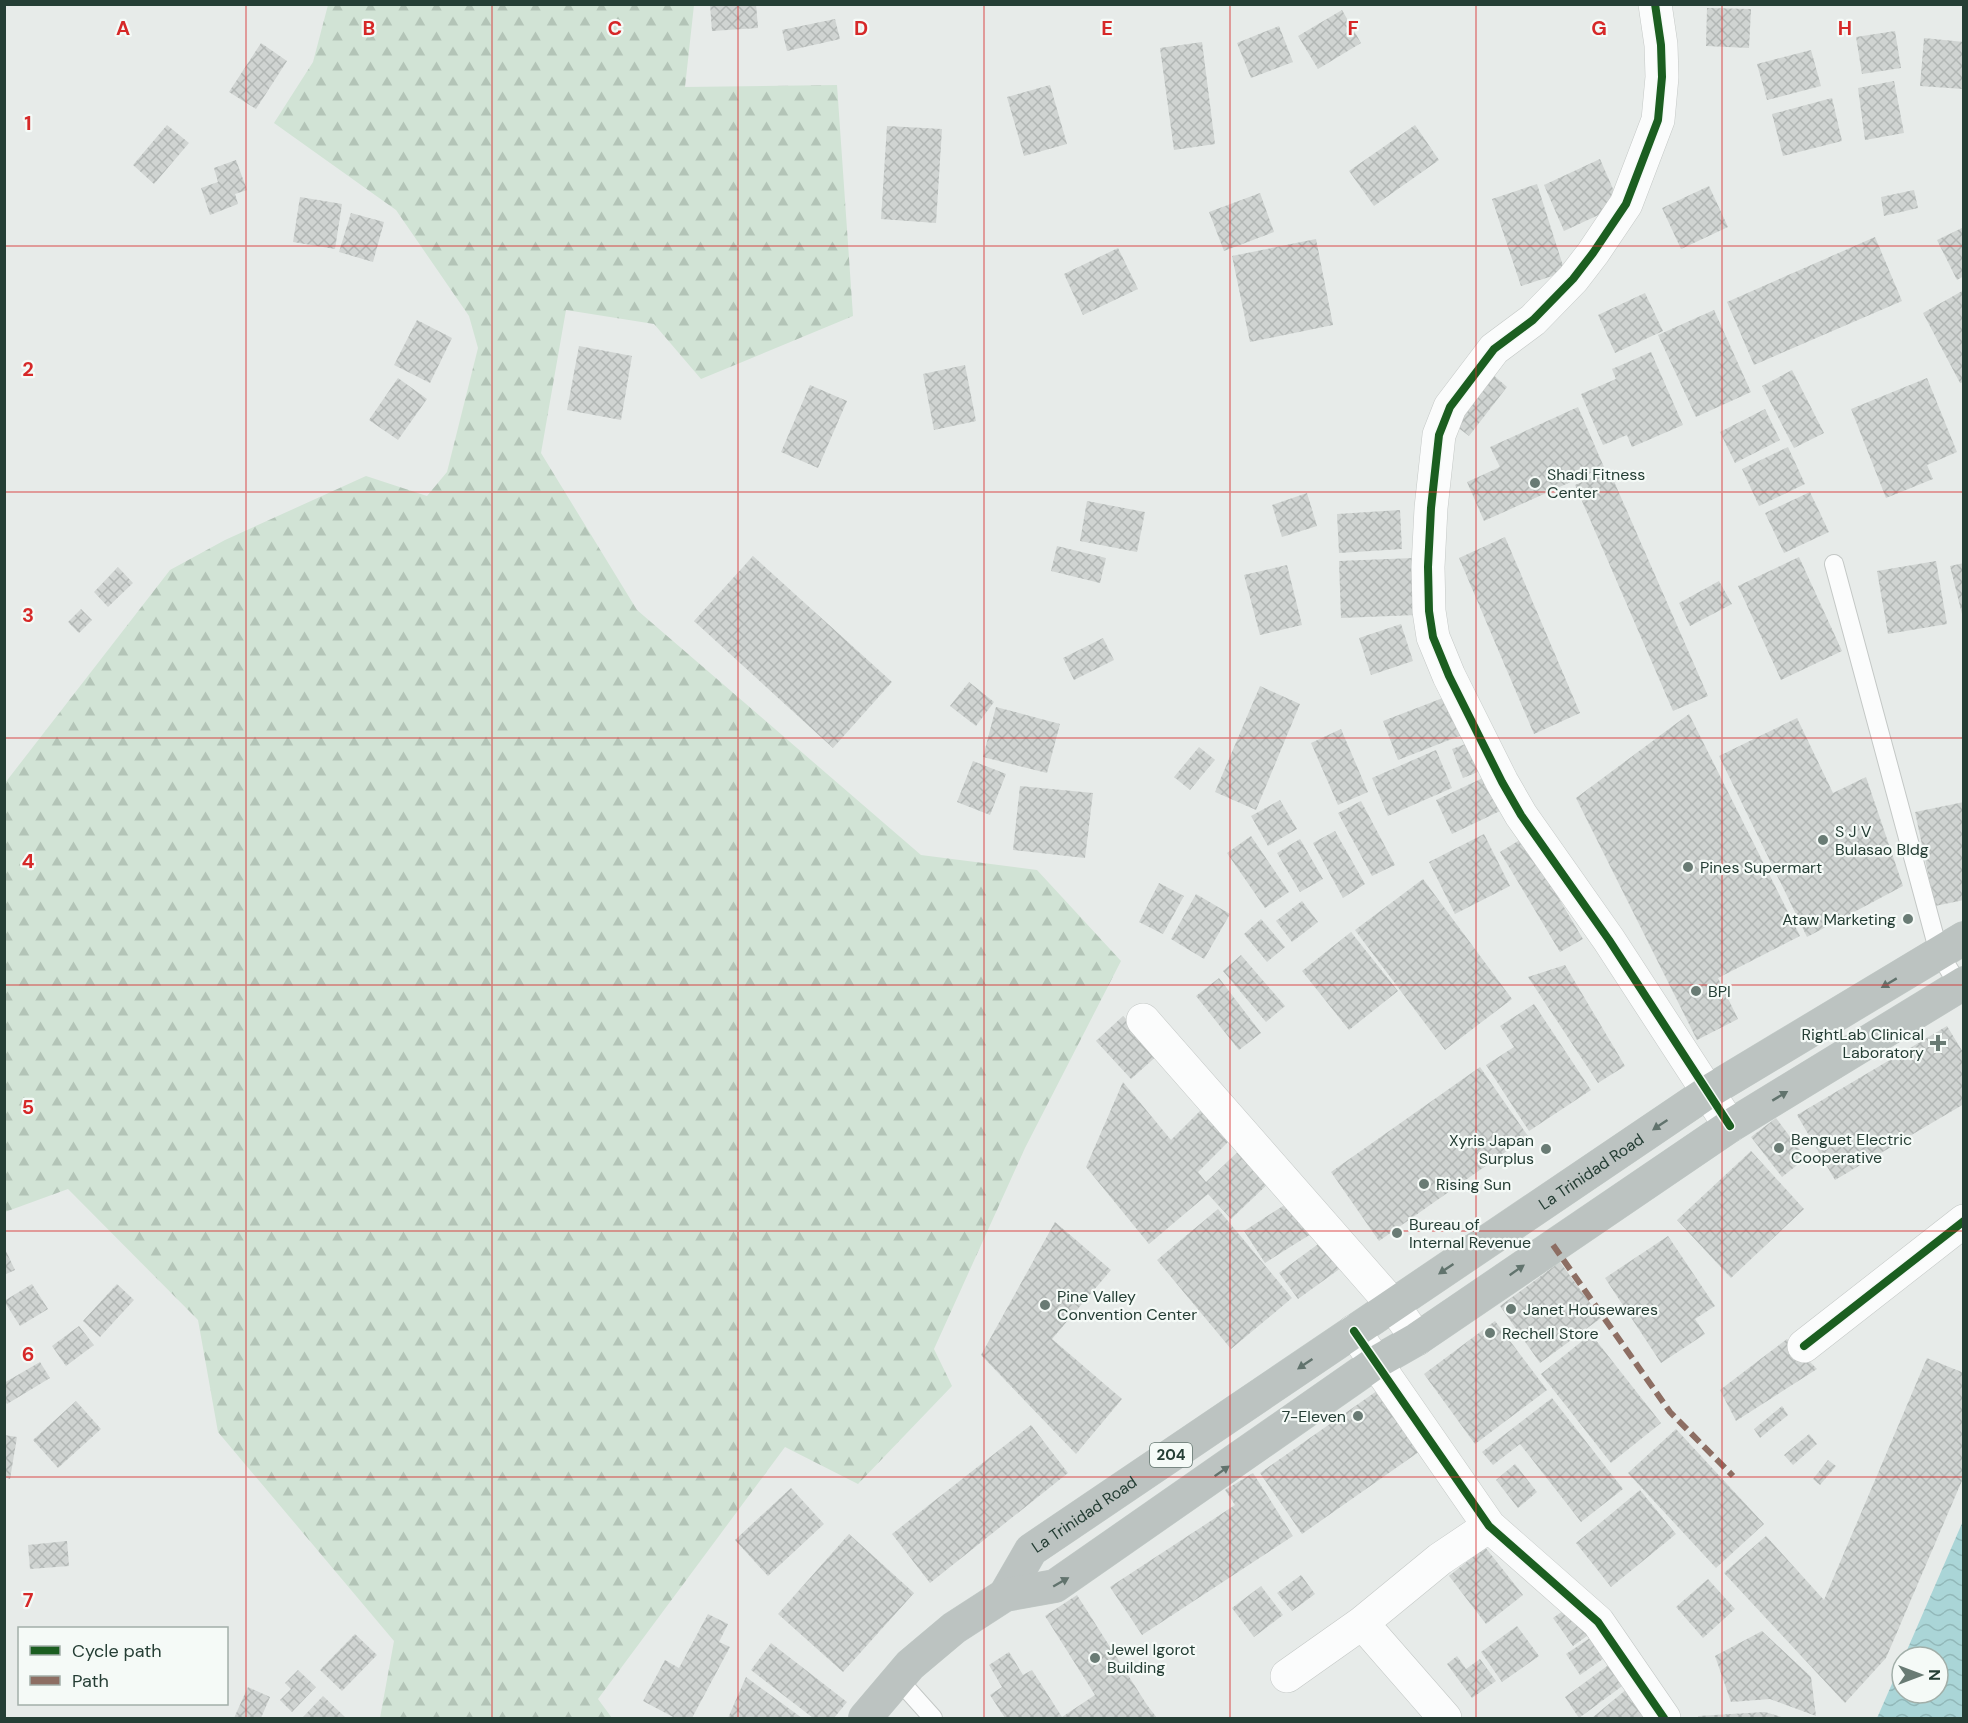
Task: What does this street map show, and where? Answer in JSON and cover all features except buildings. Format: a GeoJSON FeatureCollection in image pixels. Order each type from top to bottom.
{"type":"FeatureCollection","features":[{"type":"Feature","properties":{"kind":"highway","name":"La Trinidad Road"},"geometry":{"type":"LineString","coordinates":[[1005,1595],[1031,1550],[1708,1092],[1951,945]]}},
{"type":"Feature","properties":{"kind":"highway","name":"La Trinidad Road"},"geometry":{"type":"LineString","coordinates":[[865,1719],[910,1665],[954,1628],[1005,1595],[1055,1586],[1376,1363],[1417,1339],[1730,1126],[1961,985]]}},
{"type":"Feature","properties":{"kind":"street"},"geometry":{"type":"LineString","coordinates":[[1655,4],[1661,45],[1662,77],[1658,120],[1626,204],[1573,279],[1533,320],[1488,356],[1450,407],[1439,435],[1431,508],[1428,567],[1429,611],[1433,637],[1449,676],[1517,807],[1609,940],[1730,1126]]}},
{"type":"Feature","properties":{"kind":"street"},"geometry":{"type":"LineString","coordinates":[[1143,1020],[1393,1305],[1417,1339]]}},
{"type":"Feature","properties":{"kind":"street"},"geometry":{"type":"LineString","coordinates":[[1804,1346],[1964,1221]]}},
{"type":"Feature","properties":{"kind":"street"},"geometry":{"type":"LineString","coordinates":[[1354,1331],[1489,1526],[1598,1622],[1664,1719]]}},
{"type":"Feature","properties":{"kind":"street"},"geometry":{"type":"LineString","coordinates":[[1287,1676],[1362,1623],[1440,1559],[1489,1526]]}},
{"type":"Feature","properties":{"kind":"street"},"geometry":{"type":"LineString","coordinates":[[1362,1623],[1445,1719]]}},
{"type":"Feature","properties":{"kind":"lane"},"geometry":{"type":"LineString","coordinates":[[1834,564],[1951,945],[1961,985]]}},
{"type":"Feature","properties":{"kind":"lane"},"geometry":{"type":"LineString","coordinates":[[898,1679],[933,1719]]}},
{"type":"Feature","properties":{"kind":"green space"},"geometry":{"type":"Polygon","coordinates":[[[328,5],[694,5],[685,87],[837,85],[853,316],[701,379],[654,324],[566,310],[541,453],[637,610],[921,855],[1037,870],[1121,961],[1025,1148],[934,1349],[952,1386],[858,1484],[785,1447],[598,1699],[612,1718],[380,1718],[394,1641],[218,1432],[198,1320],[68,1189],[5,1212],[5,783],[170,570],[225,540],[366,476],[427,496],[447,472],[478,348],[469,316],[396,210],[274,123],[313,62],[328,5]]]}},
{"type":"Feature","properties":{"kind":"water"},"geometry":{"type":"Polygon","coordinates":[[[1963,1521],[1963,1718],[1877,1718],[1890,1688],[1890,1705],[1950,1705],[1950,1645],[1909,1645],[1963,1521]]]}},
{"type":"Feature","properties":{"kind":"marked path"},"geometry":{"type":"LineString","coordinates":[[1553,1245],[1670,1412],[1733,1476]]}},
{"type":"Feature","properties":{"kind":"cycle path"},"geometry":{"type":"LineString","coordinates":[[1655,4],[1661,45],[1662,77],[1658,120],[1626,204],[1573,279],[1533,320],[1494,349],[1450,407],[1439,435],[1431,508],[1428,567],[1429,611],[1433,637],[1449,676],[1521,815],[1609,940],[1730,1126]]}},
{"type":"Feature","properties":{"kind":"cycle path"},"geometry":{"type":"LineString","coordinates":[[1804,1346],[1964,1221]]}},
{"type":"Feature","properties":{"kind":"cycle path"},"geometry":{"type":"LineString","coordinates":[[1354,1331],[1489,1526],[1598,1622],[1664,1718]]}},
{"type":"Feature","properties":{"kind":"place","name":"Shadi Fitness Center"},"geometry":{"type":"Point","coordinates":[1535,483]}},
{"type":"Feature","properties":{"kind":"place","name":"S J V Bulasao Bldg"},"geometry":{"type":"Point","coordinates":[1823,840]}},
{"type":"Feature","properties":{"kind":"place","name":"Pines Supermart"},"geometry":{"type":"Point","coordinates":[1688,867]}},
{"type":"Feature","properties":{"kind":"place","name":"Ataw Marketing"},"geometry":{"type":"Point","coordinates":[1908,919]}},
{"type":"Feature","properties":{"kind":"place","name":"BPI"},"geometry":{"type":"Point","coordinates":[1696,991]}},
{"type":"Feature","properties":{"kind":"place","name":"RightLab Clinical Laboratory"},"geometry":{"type":"Point","coordinates":[1938,1043]}},
{"type":"Feature","properties":{"kind":"place","name":"Benguet Electric Cooperative"},"geometry":{"type":"Point","coordinates":[1779,1148]}},
{"type":"Feature","properties":{"kind":"place","name":"Xyris Japan Surplus"},"geometry":{"type":"Point","coordinates":[1546,1149]}},
{"type":"Feature","properties":{"kind":"place","name":"Rising Sun"},"geometry":{"type":"Point","coordinates":[1424,1184]}},
{"type":"Feature","properties":{"kind":"place","name":"Bureau of Internal Revenue"},"geometry":{"type":"Point","coordinates":[1397,1233]}},
{"type":"Feature","properties":{"kind":"place","name":"Pine Valley Convention Center"},"geometry":{"type":"Point","coordinates":[1045,1305]}},
{"type":"Feature","properties":{"kind":"place","name":"Janet Housewares"},"geometry":{"type":"Point","coordinates":[1511,1309]}},
{"type":"Feature","properties":{"kind":"place","name":"Rechell Store"},"geometry":{"type":"Point","coordinates":[1490,1333]}},
{"type":"Feature","properties":{"kind":"place","name":"7-Eleven"},"geometry":{"type":"Point","coordinates":[1358,1416]}},
{"type":"Feature","properties":{"kind":"place","name":"Jewel Igorot Building"},"geometry":{"type":"Point","coordinates":[1095,1658]}}]}
